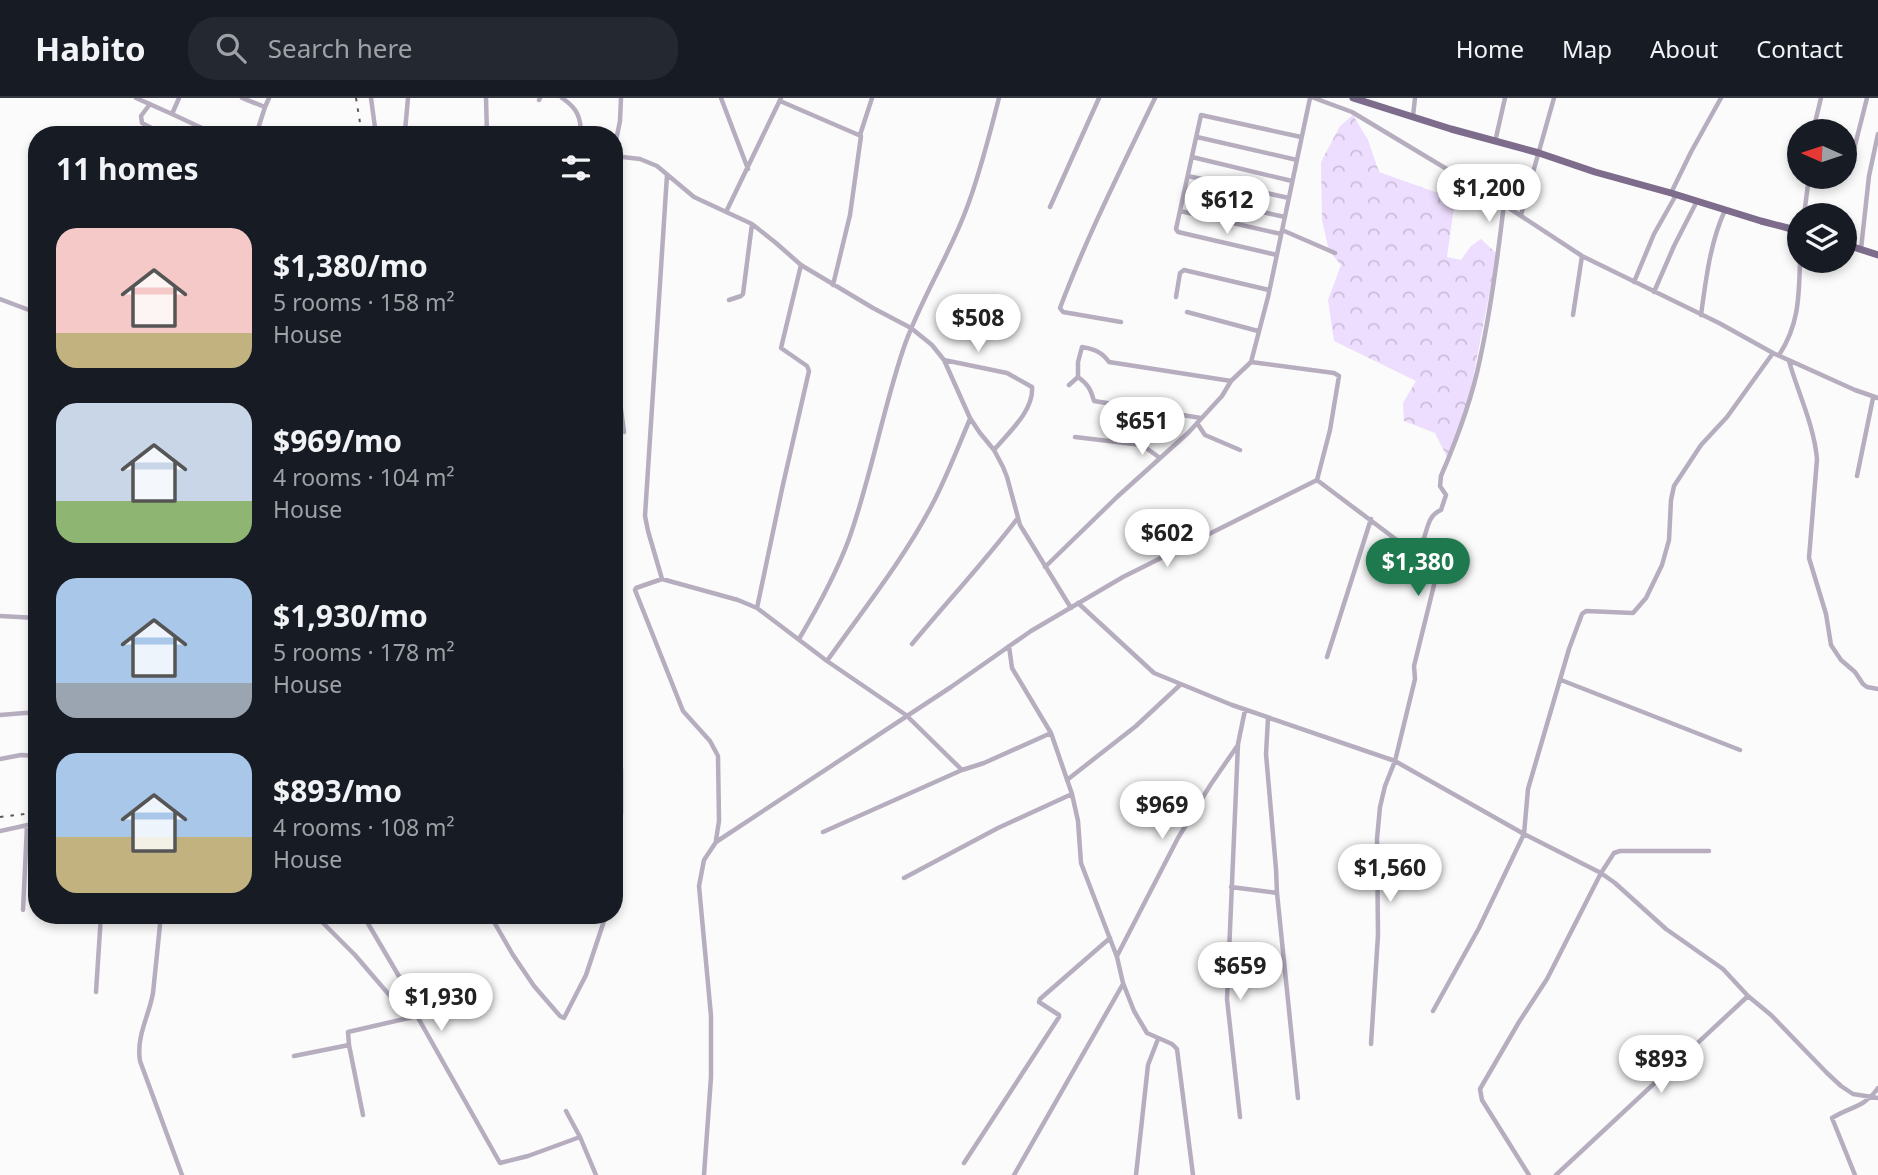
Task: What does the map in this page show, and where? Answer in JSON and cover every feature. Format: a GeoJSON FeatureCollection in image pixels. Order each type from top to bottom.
{"type":"FeatureCollection","features":[{"type":"Feature","properties":{"kind":"main road"},"geometry":{"type":"LineString","coordinates":[[1353,98],[1787,227]]}},
{"type":"Feature","properties":{"kind":"main road"},"geometry":{"type":"LineString","coordinates":[[1857,248],[1878,255]]}},
{"type":"Feature","properties":{"kind":"street"},"geometry":{"type":"LineString","coordinates":[[136,98],[198,126]]}},
{"type":"Feature","properties":{"kind":"street"},"geometry":{"type":"LineString","coordinates":[[172,114],[179,98]]}},
{"type":"Feature","properties":{"kind":"street"},"geometry":{"type":"LineString","coordinates":[[242,98],[265,107]]}},
{"type":"Feature","properties":{"kind":"street"},"geometry":{"type":"LineString","coordinates":[[259,126],[269,98]]}},
{"type":"Feature","properties":{"kind":"street"},"geometry":{"type":"LineString","coordinates":[[371,98],[375,126]]}},
{"type":"Feature","properties":{"kind":"street"},"geometry":{"type":"LineString","coordinates":[[405,126],[408,98]]}},
{"type":"Feature","properties":{"kind":"street"},"geometry":{"type":"LineString","coordinates":[[486,98],[486,126]]}},
{"type":"Feature","properties":{"kind":"street"},"geometry":{"type":"LineString","coordinates":[[562,98],[575,107],[581,126]]}},
{"type":"Feature","properties":{"kind":"street"},"geometry":{"type":"LineString","coordinates":[[619,126],[621,98]]}},
{"type":"Feature","properties":{"kind":"street"},"geometry":{"type":"LineString","coordinates":[[721,98],[748,169]]}},
{"type":"Feature","properties":{"kind":"street"},"geometry":{"type":"LineString","coordinates":[[833,285],[850,215],[860,135],[872,98]]}},
{"type":"Feature","properties":{"kind":"street"},"geometry":{"type":"LineString","coordinates":[[799,639],[823,597],[848,541],[903,350],[967,209],[999,98]]}},
{"type":"Feature","properties":{"kind":"street"},"geometry":{"type":"LineString","coordinates":[[1050,207],[1099,98]]}},
{"type":"Feature","properties":{"kind":"street"},"geometry":{"type":"LineString","coordinates":[[1121,322],[1063,312],[1060,307],[1131,145],[1156,98]]}},
{"type":"Feature","properties":{"kind":"street"},"geometry":{"type":"LineString","coordinates":[[1045,567],[1116,497],[1188,433],[1222,396],[1231,381],[1251,362],[1312,98],[1352,112],[1504,204],[1582,256],[1788,360],[1875,398],[1857,476]]}},
{"type":"Feature","properties":{"kind":"street"},"geometry":{"type":"LineString","coordinates":[[1413,116],[1415,98]]}},
{"type":"Feature","properties":{"kind":"street"},"geometry":{"type":"LineString","coordinates":[[1495,142],[1505,98]]}},
{"type":"Feature","properties":{"kind":"street"},"geometry":{"type":"LineString","coordinates":[[1521,215],[1554,98]]}},
{"type":"Feature","properties":{"kind":"street"},"geometry":{"type":"LineString","coordinates":[[1634,282],[1690,152],[1721,98]]}},
{"type":"Feature","properties":{"kind":"street"},"geometry":{"type":"LineString","coordinates":[[1815,119],[1821,98]]}},
{"type":"Feature","properties":{"kind":"street"},"geometry":{"type":"LineString","coordinates":[[1857,137],[1867,98]]}},
{"type":"Feature","properties":{"kind":"street"},"geometry":{"type":"LineString","coordinates":[[726,212],[780,100],[860,135]]}},
{"type":"Feature","properties":{"kind":"street"},"geometry":{"type":"LineString","coordinates":[[146,126],[142,123],[141,116],[150,104]]}},
{"type":"Feature","properties":{"kind":"street"},"geometry":{"type":"LineString","coordinates":[[1277,255],[1178,232],[1176,229],[1202,115],[1302,137]]}},
{"type":"Feature","properties":{"kind":"street"},"geometry":{"type":"LineString","coordinates":[[1861,249],[1869,176],[1878,134]]}},
{"type":"Feature","properties":{"kind":"street"},"geometry":{"type":"LineString","coordinates":[[1197,137],[1297,160]]}},
{"type":"Feature","properties":{"kind":"street"},"geometry":{"type":"LineString","coordinates":[[623,157],[640,159],[657,166],[694,197],[752,224],[800,265],[911,328],[932,345],[944,360],[970,418],[994,450],[1007,477],[1025,534],[1071,608]]}},
{"type":"Feature","properties":{"kind":"street"},"geometry":{"type":"LineString","coordinates":[[1192,157],[1293,181]]}},
{"type":"Feature","properties":{"kind":"street"},"geometry":{"type":"LineString","coordinates":[[662,579],[645,516],[667,174]]}},
{"type":"Feature","properties":{"kind":"street"},"geometry":{"type":"LineString","coordinates":[[1188,176],[1289,198]]}},
{"type":"Feature","properties":{"kind":"street"},"geometry":{"type":"LineString","coordinates":[[1184,195],[1284,217]]}},
{"type":"Feature","properties":{"kind":"street"},"geometry":{"type":"LineString","coordinates":[[1654,292],[1697,201]]}},
{"type":"Feature","properties":{"kind":"street"},"geometry":{"type":"LineString","coordinates":[[1413,552],[1423,541],[1435,512],[1441,510],[1446,500],[1445,491],[1440,486],[1441,476],[1464,419],[1480,359],[1504,204]]}},
{"type":"Feature","properties":{"kind":"street"},"geometry":{"type":"LineString","coordinates":[[1701,315],[1707,268],[1719,223],[1726,209]]}},
{"type":"Feature","properties":{"kind":"street"},"geometry":{"type":"LineString","coordinates":[[1180,211],[1281,232],[1335,253]]}},
{"type":"Feature","properties":{"kind":"street"},"geometry":{"type":"LineString","coordinates":[[729,300],[743,294],[752,224]]}},
{"type":"Feature","properties":{"kind":"street"},"geometry":{"type":"LineString","coordinates":[[1573,315],[1582,256]]}},
{"type":"Feature","properties":{"kind":"street"},"geometry":{"type":"LineString","coordinates":[[757,608],[809,371],[807,366],[781,348],[800,265]]}},
{"type":"Feature","properties":{"kind":"street"},"geometry":{"type":"LineString","coordinates":[[1176,297],[1180,273],[1184,270],[1269,290]]}},
{"type":"Feature","properties":{"kind":"street"},"geometry":{"type":"LineString","coordinates":[[1433,1011],[1479,928],[1524,834],[1528,789],[1576,625],[1583,612],[1633,613],[1646,598],[1662,565],[1669,540],[1674,486],[1701,444],[1727,417],[1789,340],[1795,322],[1800,273]]}},
{"type":"Feature","properties":{"kind":"street"},"geometry":{"type":"LineString","coordinates":[[0,299],[28,310]]}},
{"type":"Feature","properties":{"kind":"street"},"geometry":{"type":"LineString","coordinates":[[1187,312],[1258,331]]}},
{"type":"Feature","properties":{"kind":"street"},"geometry":{"type":"LineString","coordinates":[[1069,385],[1077,377],[1082,347],[1094,349],[1109,362],[1231,381]]}},
{"type":"Feature","properties":{"kind":"street"},"geometry":{"type":"LineString","coordinates":[[944,360],[1007,373],[1032,387],[1028,406],[994,450]]}},
{"type":"Feature","properties":{"kind":"street"},"geometry":{"type":"LineString","coordinates":[[1788,360],[1816,449],[1809,558],[1826,614],[1831,645],[1863,684],[1878,689]]}},
{"type":"Feature","properties":{"kind":"street"},"geometry":{"type":"LineString","coordinates":[[704,1175],[711,1077],[711,1016],[699,887],[704,860],[716,842],[951,687],[1009,645],[1078,603],[1317,480],[1330,430],[1339,376],[1334,373],[1251,362]]}},
{"type":"Feature","properties":{"kind":"street"},"geometry":{"type":"LineString","coordinates":[[1077,377],[1091,389],[1094,401],[1199,420]]}},
{"type":"Feature","properties":{"kind":"street"},"geometry":{"type":"LineString","coordinates":[[827,661],[913,536],[933,502],[970,418]]}},
{"type":"Feature","properties":{"kind":"street"},"geometry":{"type":"LineString","coordinates":[[1199,420],[1205,435],[1240,450]]}},
{"type":"Feature","properties":{"kind":"street"},"geometry":{"type":"LineString","coordinates":[[623,425],[624,432]]}},
{"type":"Feature","properties":{"kind":"street"},"geometry":{"type":"LineString","coordinates":[[1075,438],[1142,445],[1160,458]]}},
{"type":"Feature","properties":{"kind":"street"},"geometry":{"type":"LineString","coordinates":[[1317,480],[1371,519],[1437,573],[1414,666],[1415,679],[1395,761],[1380,807],[1377,839],[1378,935],[1371,1044]]}},
{"type":"Feature","properties":{"kind":"street"},"geometry":{"type":"LineString","coordinates":[[912,643],[1018,518]]}},
{"type":"Feature","properties":{"kind":"street"},"geometry":{"type":"LineString","coordinates":[[1327,657],[1371,519]]}},
{"type":"Feature","properties":{"kind":"street"},"geometry":{"type":"LineString","coordinates":[[716,842],[719,821],[718,756],[710,741],[683,711],[635,590],[662,579],[738,600],[757,608],[827,661],[906,715],[962,770]]}},
{"type":"Feature","properties":{"kind":"street"},"geometry":{"type":"LineString","coordinates":[[1078,603],[1154,673],[1245,710],[1395,761],[1524,834],[1601,873],[1666,929],[1723,968],[1748,996],[1771,1015],[1841,1086],[1853,1094],[1875,1097]]}},
{"type":"Feature","properties":{"kind":"street"},"geometry":{"type":"LineString","coordinates":[[0,616],[28,618]]}},
{"type":"Feature","properties":{"kind":"street"},"geometry":{"type":"LineString","coordinates":[[1009,645],[1012,668],[1051,733],[1072,794],[1079,821],[1082,863],[1134,1012],[1147,1033],[1177,1049],[1194,1175]]}},
{"type":"Feature","properties":{"kind":"street"},"geometry":{"type":"LineString","coordinates":[[1561,680],[1740,750]]}},
{"type":"Feature","properties":{"kind":"street"},"geometry":{"type":"LineString","coordinates":[[1066,780],[1136,726],[1180,685]]}},
{"type":"Feature","properties":{"kind":"street"},"geometry":{"type":"LineString","coordinates":[[1240,1118],[1227,999],[1238,744],[1245,710]]}},
{"type":"Feature","properties":{"kind":"street"},"geometry":{"type":"LineString","coordinates":[[0,715],[28,713]]}},
{"type":"Feature","properties":{"kind":"street"},"geometry":{"type":"LineString","coordinates":[[1268,718],[1266,754],[1298,1098]]}},
{"type":"Feature","properties":{"kind":"street"},"geometry":{"type":"LineString","coordinates":[[823,832],[1051,733]]}},
{"type":"Feature","properties":{"kind":"street"},"geometry":{"type":"LineString","coordinates":[[1117,957],[1178,838],[1238,744]]}},
{"type":"Feature","properties":{"kind":"street"},"geometry":{"type":"LineString","coordinates":[[0,759],[28,755]]}},
{"type":"Feature","properties":{"kind":"street"},"geometry":{"type":"LineString","coordinates":[[904,878],[998,828],[1072,794]]}},
{"type":"Feature","properties":{"kind":"street"},"geometry":{"type":"LineString","coordinates":[[0,831],[27,826],[23,910]]}},
{"type":"Feature","properties":{"kind":"street"},"geometry":{"type":"LineString","coordinates":[[1530,1175],[1482,1100],[1480,1089],[1518,1021],[1546,979],[1601,873],[1616,851],[1709,851]]}},
{"type":"Feature","properties":{"kind":"street"},"geometry":{"type":"LineString","coordinates":[[1231,887],[1277,893]]}},
{"type":"Feature","properties":{"kind":"street"},"geometry":{"type":"LineString","coordinates":[[96,992],[100,924]]}},
{"type":"Feature","properties":{"kind":"street"},"geometry":{"type":"LineString","coordinates":[[159,924],[153,993],[141,1030],[138,1052],[182,1175]]}},
{"type":"Feature","properties":{"kind":"street"},"geometry":{"type":"LineString","coordinates":[[324,924],[355,955],[410,1019]]}},
{"type":"Feature","properties":{"kind":"street"},"geometry":{"type":"LineString","coordinates":[[368,924],[499,1163],[528,1156],[580,1137]]}},
{"type":"Feature","properties":{"kind":"street"},"geometry":{"type":"LineString","coordinates":[[495,924],[534,986],[564,1018],[586,975],[603,924]]}},
{"type":"Feature","properties":{"kind":"street"},"geometry":{"type":"LineString","coordinates":[[964,1163],[1059,1016],[1039,1002],[1040,999],[1110,938]]}},
{"type":"Feature","properties":{"kind":"street"},"geometry":{"type":"LineString","coordinates":[[1014,1175],[1123,983]]}},
{"type":"Feature","properties":{"kind":"street"},"geometry":{"type":"LineString","coordinates":[[1556,1175],[1748,996]]}},
{"type":"Feature","properties":{"kind":"street"},"geometry":{"type":"LineString","coordinates":[[363,1115],[348,1034],[350,1031],[417,1017]]}},
{"type":"Feature","properties":{"kind":"street"},"geometry":{"type":"LineString","coordinates":[[1136,1175],[1148,1065],[1158,1039]]}},
{"type":"Feature","properties":{"kind":"street"},"geometry":{"type":"LineString","coordinates":[[294,1056],[349,1045]]}},
{"type":"Feature","properties":{"kind":"street"},"geometry":{"type":"LineString","coordinates":[[1855,1175],[1832,1118],[1875,1097],[1878,1088]]}},
{"type":"Feature","properties":{"kind":"street"},"geometry":{"type":"LineString","coordinates":[[566,1111],[596,1175]]}},
{"type":"Feature","properties":{"kind":"green space"},"geometry":{"type":"Polygon","coordinates":[[[1353,115],[1368,140],[1379,172],[1455,199],[1447,257],[1461,260],[1471,246],[1481,239],[1497,254],[1470,393],[1448,459],[1435,433],[1404,421],[1403,403],[1416,381],[1334,341],[1328,300],[1341,265],[1329,251],[1322,220],[1321,162],[1340,126],[1353,115]]]}},
{"type":"Feature","properties":{"kind":"railway"},"geometry":{"type":"LineString","coordinates":[[356,98],[361,126]]}},
{"type":"Feature","properties":{"kind":"railway"},"geometry":{"type":"LineString","coordinates":[[0,817],[28,813]]}}]}
